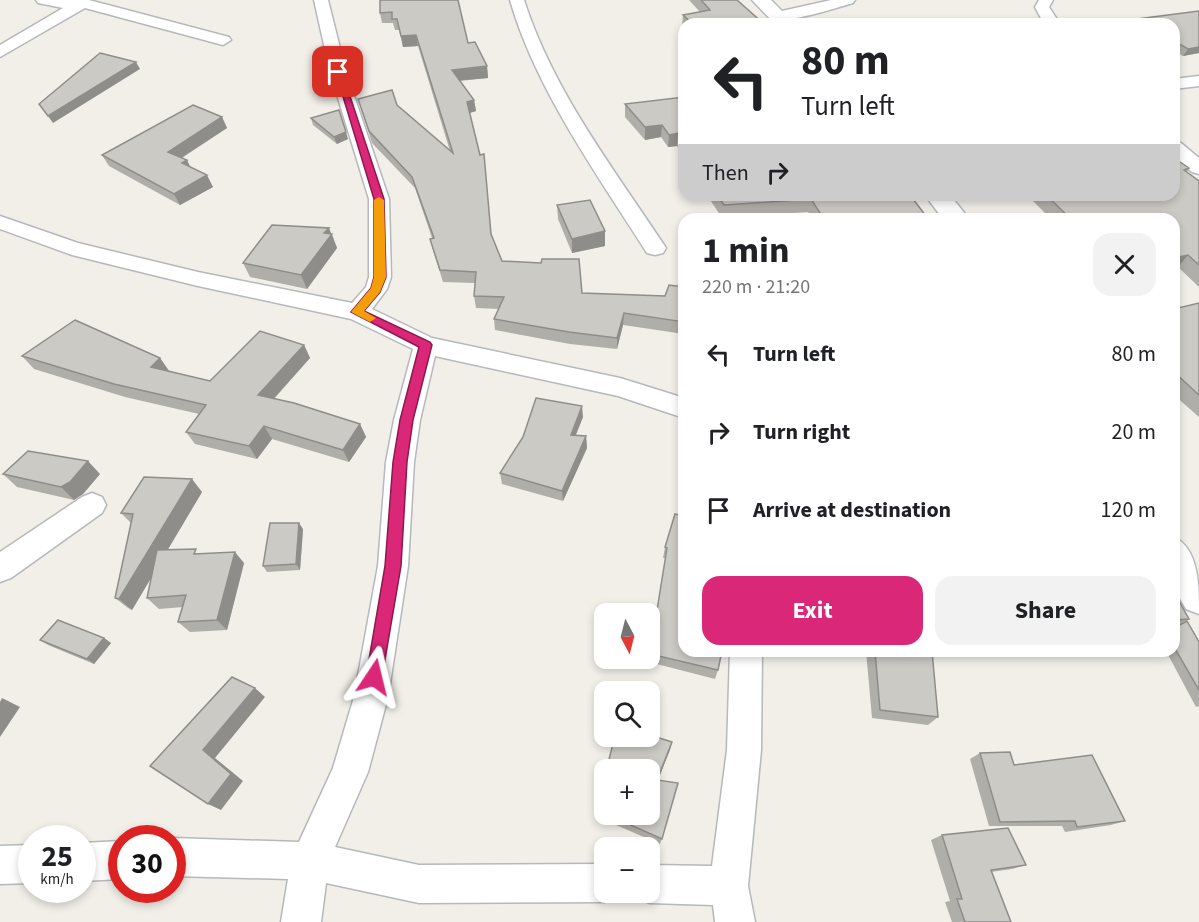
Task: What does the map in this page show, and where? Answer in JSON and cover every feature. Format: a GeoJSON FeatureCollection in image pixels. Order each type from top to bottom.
{"type":"FeatureCollection","features":[{"type":"Feature","properties":{"kind":"street"},"geometry":{"type":"LineString","coordinates":[[43,0],[52,3],[85,1],[223,40]]}},
{"type":"Feature","properties":{"kind":"street"},"geometry":{"type":"LineString","coordinates":[[321,0],[338,72],[379,199],[380,277],[376,289],[357,312]]}},
{"type":"Feature","properties":{"kind":"street"},"geometry":{"type":"LineString","coordinates":[[517,0],[525,27],[575,126],[655,248]]}},
{"type":"Feature","properties":{"kind":"street"},"geometry":{"type":"LineString","coordinates":[[761,0],[780,18]]}},
{"type":"Feature","properties":{"kind":"street"},"geometry":{"type":"LineString","coordinates":[[788,18],[848,0]]}},
{"type":"Feature","properties":{"kind":"street"},"geometry":{"type":"LineString","coordinates":[[1046,0],[1042,7],[1048,18]]}},
{"type":"Feature","properties":{"kind":"street"},"geometry":{"type":"LineString","coordinates":[[0,52],[85,1]]}},
{"type":"Feature","properties":{"kind":"street"},"geometry":{"type":"LineString","coordinates":[[1180,83],[1199,81]]}},
{"type":"Feature","properties":{"kind":"street"},"geometry":{"type":"LineString","coordinates":[[1180,152],[1199,168]]}},
{"type":"Feature","properties":{"kind":"street"},"geometry":{"type":"LineString","coordinates":[[942,201],[951,213]]}},
{"type":"Feature","properties":{"kind":"street"},"geometry":{"type":"LineString","coordinates":[[0,222],[72,248],[198,279],[357,312],[426,345],[620,387],[678,406]]}},
{"type":"Feature","properties":{"kind":"street"},"geometry":{"type":"LineString","coordinates":[[301,922],[310,861],[351,772],[371,697],[393,566],[396,504],[403,441],[426,345]]}},
{"type":"Feature","properties":{"kind":"street"},"geometry":{"type":"LineString","coordinates":[[0,569],[92,505]]}},
{"type":"Feature","properties":{"kind":"street"},"geometry":{"type":"LineString","coordinates":[[1180,564],[1199,597]]}},
{"type":"Feature","properties":{"kind":"street"},"geometry":{"type":"LineString","coordinates":[[735,922],[729,886],[744,750],[747,657]]}},
{"type":"Feature","properties":{"kind":"street"},"geometry":{"type":"LineString","coordinates":[[186,857],[310,861],[419,884],[594,883]]}},
{"type":"Feature","properties":{"kind":"street"},"geometry":{"type":"LineString","coordinates":[[0,865],[18,864]]}},
{"type":"Feature","properties":{"kind":"street"},"geometry":{"type":"LineString","coordinates":[[660,884],[729,886]]}},
{"type":"Feature","properties":{"kind":"building"},"geometry":{"type":"Polygon","coordinates":[[[380,0],[458,0],[468,43],[475,42],[487,66],[452,70],[474,100],[467,102],[480,155],[484,154],[491,234],[502,261],[541,263],[542,259],[579,259],[582,293],[665,296],[669,285],[678,286],[678,321],[624,313],[617,338],[494,319],[504,297],[474,296],[476,272],[440,270],[430,239],[434,238],[412,177],[369,131],[358,99],[392,90],[397,105],[453,153],[416,35],[401,36],[397,19],[392,19],[392,12],[380,13],[380,0]]]}},
{"type":"Feature","properties":{"kind":"building"},"geometry":{"type":"Polygon","coordinates":[[[701,0],[737,0],[757,18],[686,18],[683,15],[710,10],[701,0]]]}},
{"type":"Feature","properties":{"kind":"building"},"geometry":{"type":"Polygon","coordinates":[[[1199,11],[1199,47],[1188,49],[1180,44],[1180,18],[1145,18],[1199,11]]]}},
{"type":"Feature","properties":{"kind":"building"},"geometry":{"type":"Polygon","coordinates":[[[100,53],[136,62],[48,116],[39,104],[100,53]]]}},
{"type":"Feature","properties":{"kind":"building"},"geometry":{"type":"Polygon","coordinates":[[[678,98],[678,133],[669,135],[662,125],[645,127],[625,104],[678,98]]]}},
{"type":"Feature","properties":{"kind":"building"},"geometry":{"type":"Polygon","coordinates":[[[193,105],[222,117],[168,152],[187,160],[182,163],[207,175],[174,194],[102,155],[193,105]]]}},
{"type":"Feature","properties":{"kind":"building"},"geometry":{"type":"Polygon","coordinates":[[[339,110],[346,132],[334,137],[311,118],[339,110]]]}},
{"type":"Feature","properties":{"kind":"building"},"geometry":{"type":"Polygon","coordinates":[[[1180,162],[1189,168],[1184,170],[1199,181],[1199,265],[1188,255],[1180,257],[1180,213],[1065,213],[1052,201],[1180,201],[1180,162]]]}},
{"type":"Feature","properties":{"kind":"building"},"geometry":{"type":"Polygon","coordinates":[[[590,200],[605,231],[572,239],[557,205],[590,200]]]}},
{"type":"Feature","properties":{"kind":"building"},"geometry":{"type":"Polygon","coordinates":[[[721,201],[782,201],[724,205],[721,201]]]}},
{"type":"Feature","properties":{"kind":"building"},"geometry":{"type":"Polygon","coordinates":[[[812,201],[915,201],[924,213],[820,213],[812,201]]]}},
{"type":"Feature","properties":{"kind":"building"},"geometry":{"type":"Polygon","coordinates":[[[272,225],[329,228],[324,233],[332,234],[301,275],[243,263],[272,225]]]}},
{"type":"Feature","properties":{"kind":"building"},"geometry":{"type":"Polygon","coordinates":[[[1199,303],[1199,395],[1180,378],[1180,308],[1199,303]]]}},
{"type":"Feature","properties":{"kind":"building"},"geometry":{"type":"Polygon","coordinates":[[[75,320],[160,358],[151,367],[210,381],[260,331],[304,345],[258,395],[294,403],[360,424],[343,450],[264,426],[249,446],[186,432],[206,405],[114,384],[22,356],[75,320]]]}},
{"type":"Feature","properties":{"kind":"building"},"geometry":{"type":"Polygon","coordinates":[[[536,398],[582,406],[571,435],[586,436],[562,491],[500,473],[523,437],[536,398]]]}},
{"type":"Feature","properties":{"kind":"building"},"geometry":{"type":"Polygon","coordinates":[[[28,451],[88,461],[70,482],[61,487],[3,474],[28,451]]]}},
{"type":"Feature","properties":{"kind":"building"},"geometry":{"type":"Polygon","coordinates":[[[144,477],[192,479],[119,599],[115,598],[133,514],[121,513],[144,477]]]}},
{"type":"Feature","properties":{"kind":"building"},"geometry":{"type":"Polygon","coordinates":[[[675,514],[678,515],[678,657],[721,657],[718,670],[660,656],[660,603],[658,603],[667,548],[665,547],[675,514]]]}},
{"type":"Feature","properties":{"kind":"building"},"geometry":{"type":"Polygon","coordinates":[[[270,523],[299,523],[296,564],[263,566],[270,523]]]}},
{"type":"Feature","properties":{"kind":"building"},"geometry":{"type":"Polygon","coordinates":[[[196,549],[194,554],[235,552],[217,620],[178,622],[186,595],[147,598],[157,550],[196,549]]]}},
{"type":"Feature","properties":{"kind":"building"},"geometry":{"type":"Polygon","coordinates":[[[1180,603],[1189,619],[1180,620],[1180,603]]]}},
{"type":"Feature","properties":{"kind":"building"},"geometry":{"type":"Polygon","coordinates":[[[58,620],[104,638],[87,659],[40,640],[58,620]]]}},
{"type":"Feature","properties":{"kind":"building"},"geometry":{"type":"Polygon","coordinates":[[[1187,621],[1199,642],[1199,690],[1180,657],[1180,625],[1187,621]]]}},
{"type":"Feature","properties":{"kind":"building"},"geometry":{"type":"Polygon","coordinates":[[[876,657],[933,657],[938,717],[880,710],[876,657]]]}},
{"type":"Feature","properties":{"kind":"building"},"geometry":{"type":"Polygon","coordinates":[[[232,677],[255,688],[203,750],[231,774],[208,804],[150,766],[232,677]]]}},
{"type":"Feature","properties":{"kind":"building"},"geometry":{"type":"Polygon","coordinates":[[[660,738],[672,742],[660,772],[660,759],[609,759],[612,747],[660,747],[660,738]]]}},
{"type":"Feature","properties":{"kind":"building"},"geometry":{"type":"Polygon","coordinates":[[[1010,752],[1014,765],[1092,755],[1125,821],[1077,827],[1075,821],[1000,822],[980,753],[1010,752]]]}},
{"type":"Feature","properties":{"kind":"building"},"geometry":{"type":"Polygon","coordinates":[[[660,780],[678,783],[662,839],[630,825],[660,825],[660,780]]]}},
{"type":"Feature","properties":{"kind":"building"},"geometry":{"type":"Polygon","coordinates":[[[1008,828],[1026,865],[991,870],[1011,922],[965,922],[957,899],[962,899],[942,835],[1008,828]]]}},
{"type":"Feature","properties":{"kind":"slow traffic"},"geometry":{"type":"LineString","coordinates":[[370,318],[357,312],[376,289],[380,277],[379,200]]}},
{"type":"Feature","properties":{"kind":"route"},"geometry":{"type":"LineString","coordinates":[[338,72],[379,199],[380,277],[376,289],[357,312],[426,345],[407,420],[400,462],[393,566],[374,677]]}}]}
